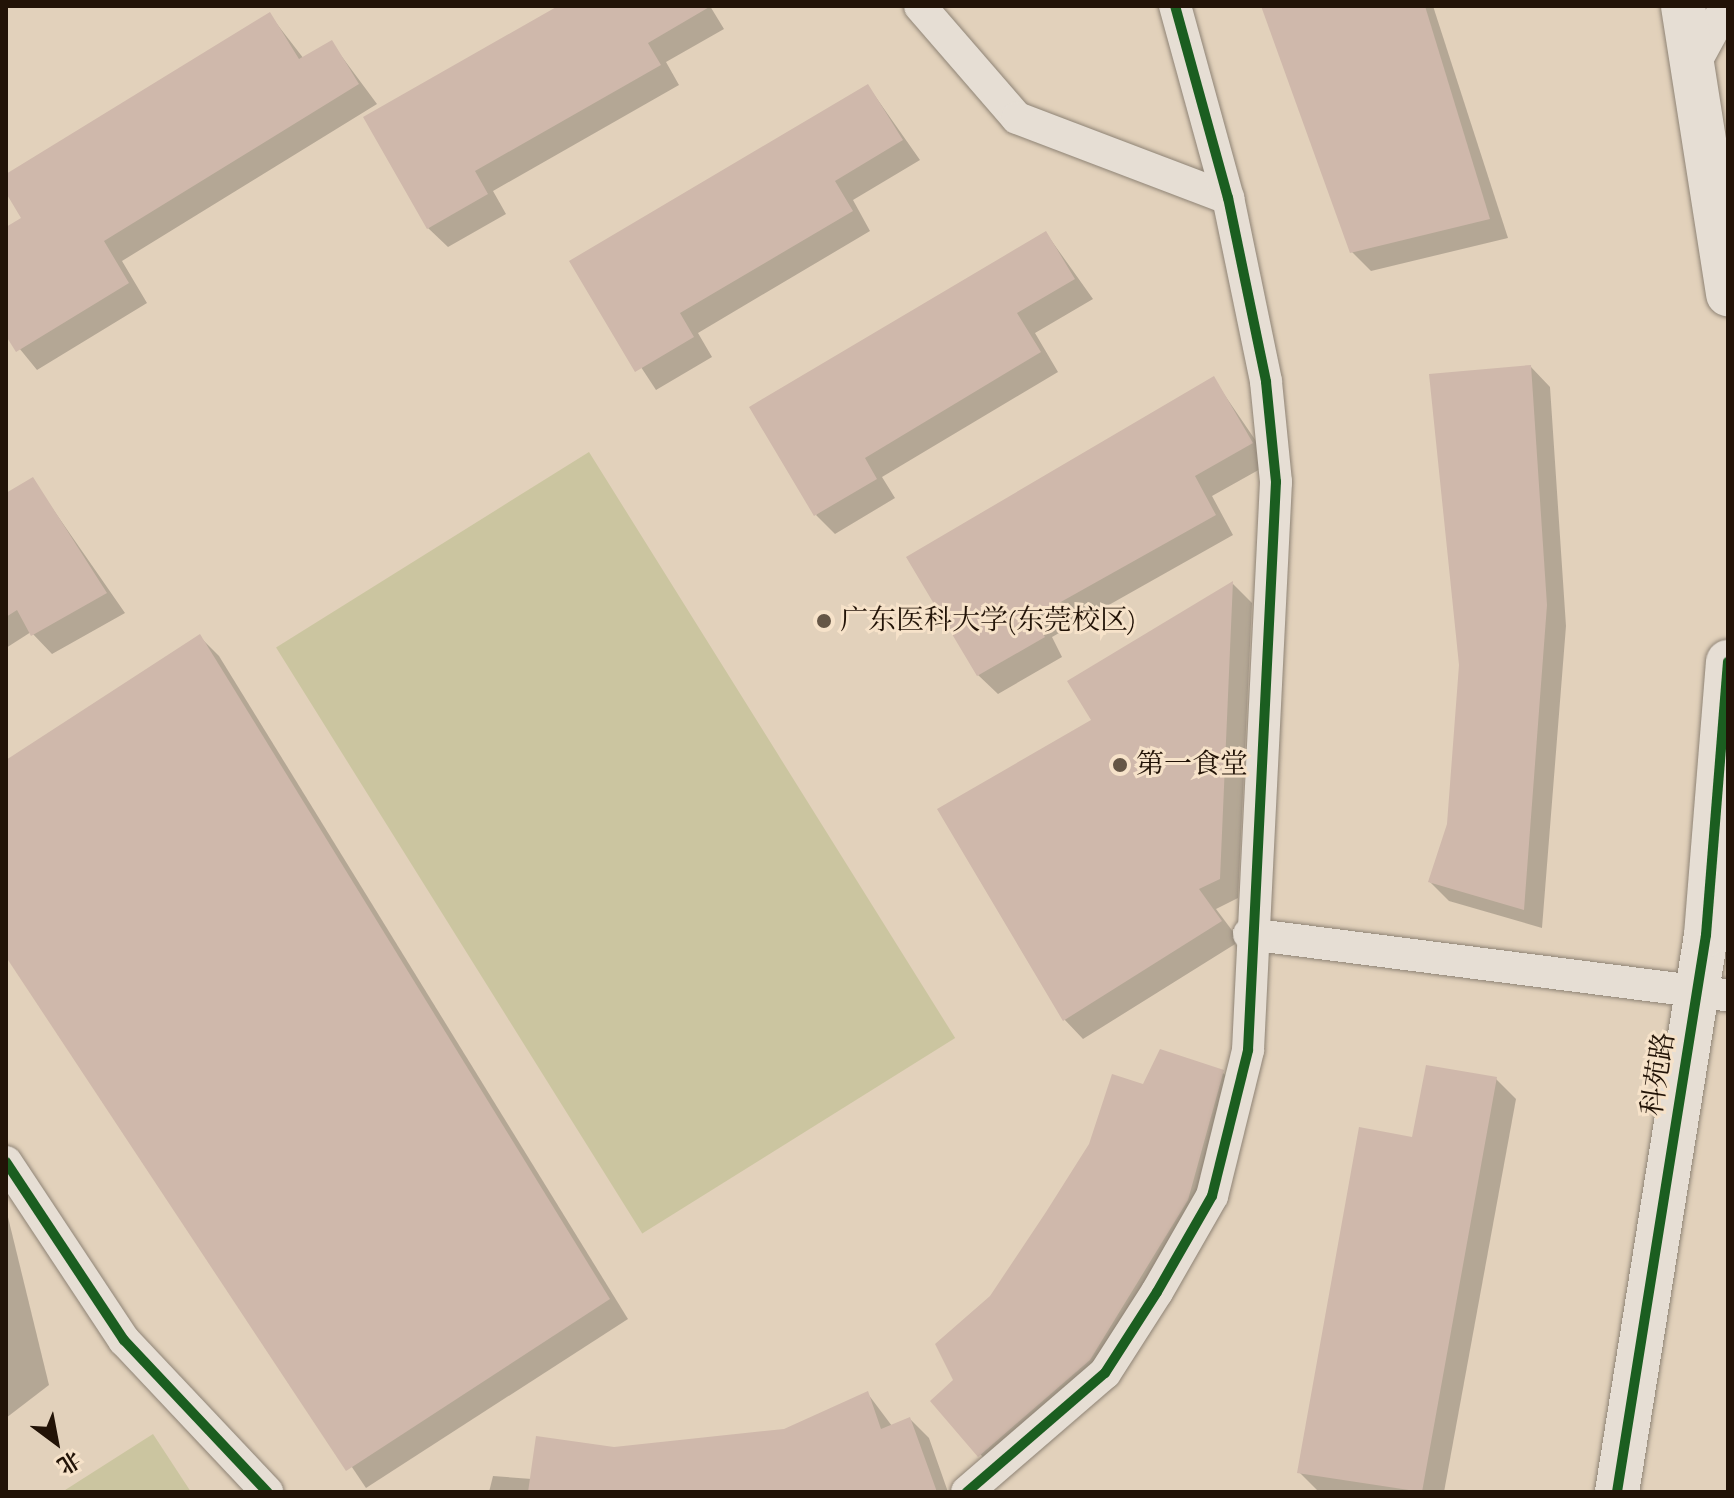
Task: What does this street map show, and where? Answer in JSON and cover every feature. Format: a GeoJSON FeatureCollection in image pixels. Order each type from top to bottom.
{"type":"FeatureCollection","features":[{"type":"Feature","properties":{"kind":"street"},"geometry":{"type":"LineString","coordinates":[[920,6],[1017,118],[1228,198]]}},
{"type":"Feature","properties":{"kind":"street"},"geometry":{"type":"LineString","coordinates":[[967,1492],[1105,1373],[1212,1196],[1248,1050],[1249,934],[1276,482],[1266,381],[1228,198],[1175,6]]}},
{"type":"Feature","properties":{"kind":"street"},"geometry":{"type":"LineString","coordinates":[[1683,6],[1695,63],[1728,295]]}},
{"type":"Feature","properties":{"kind":"street"},"geometry":{"type":"LineString","coordinates":[[1695,63],[1726,6]]}},
{"type":"Feature","properties":{"kind":"street","name":"科苑路"},"geometry":{"type":"LineString","coordinates":[[1617,1492],[1712,992],[1728,662]]}},
{"type":"Feature","properties":{"kind":"street"},"geometry":{"type":"LineString","coordinates":[[1249,934],[1712,992]]}},
{"type":"Feature","properties":{"kind":"street"},"geometry":{"type":"LineString","coordinates":[[6,1162],[124,1340],[267,1492]]}},
{"type":"Feature","properties":{"kind":"shaded area"},"geometry":{"type":"Polygon","coordinates":[[[589,452],[955,1038],[642,1234],[276,648],[589,452]]]}},
{"type":"Feature","properties":{"kind":"shaded area"},"geometry":{"type":"Polygon","coordinates":[[[153,1434],[191,1492],[62,1492],[153,1434]]]}},
{"type":"Feature","properties":{"kind":"building"},"geometry":{"type":"Polygon","coordinates":[[[558,6],[711,6],[648,43],[661,65],[475,171],[488,194],[427,229],[363,117],[558,6]]]}},
{"type":"Feature","properties":{"kind":"building"},"geometry":{"type":"Polygon","coordinates":[[[1261,6],[1425,6],[1490,219],[1350,253],[1261,6]]]}},
{"type":"Feature","properties":{"kind":"building"},"geometry":{"type":"Polygon","coordinates":[[[270,12],[299,59],[332,40],[359,84],[104,241],[129,283],[16,352],[6,336],[6,227],[21,218],[6,193],[6,174],[270,12]]]}},
{"type":"Feature","properties":{"kind":"building"},"geometry":{"type":"Polygon","coordinates":[[[868,84],[903,140],[835,181],[853,211],[680,313],[694,337],[635,372],[569,261],[868,84]]]}},
{"type":"Feature","properties":{"kind":"building"},"geometry":{"type":"Polygon","coordinates":[[[1046,231],[1075,279],[1017,313],[1041,352],[865,458],[877,479],[814,516],[749,407],[1046,231]]]}},
{"type":"Feature","properties":{"kind":"building"},"geometry":{"type":"Polygon","coordinates":[[[1531,365],[1547,605],[1524,910],[1428,882],[1447,824],[1459,665],[1429,374],[1531,365]]]}},
{"type":"Feature","properties":{"kind":"building"},"geometry":{"type":"Polygon","coordinates":[[[1214,376],[1253,443],[1195,476],[1216,515],[1034,617],[1045,637],[977,676],[906,557],[1214,376]]]}},
{"type":"Feature","properties":{"kind":"building"},"geometry":{"type":"Polygon","coordinates":[[[33,477],[107,593],[31,636],[17,610],[6,617],[6,493],[33,477]]]}},
{"type":"Feature","properties":{"kind":"building","name":"第一食堂"},"geometry":{"type":"Polygon","coordinates":[[[1233,581],[1220,879],[1199,889],[1222,921],[1063,1021],[937,809],[1091,720],[1067,681],[1233,581]]]}},
{"type":"Feature","properties":{"kind":"building"},"geometry":{"type":"Polygon","coordinates":[[[200,634],[610,1299],[346,1471],[6,957],[6,760],[200,634]]]}},
{"type":"Feature","properties":{"kind":"building"},"geometry":{"type":"Polygon","coordinates":[[[1160,1049],[1224,1070],[1188,1200],[1090,1360],[978,1457],[930,1401],[953,1380],[935,1344],[990,1296],[1046,1212],[1089,1144],[1112,1074],[1143,1084],[1160,1049]]]}},
{"type":"Feature","properties":{"kind":"building"},"geometry":{"type":"Polygon","coordinates":[[[1426,1065],[1497,1077],[1422,1492],[1297,1473],[1359,1127],[1412,1137],[1426,1065]]]}},
{"type":"Feature","properties":{"kind":"building"},"geometry":{"type":"Polygon","coordinates":[[[868,1391],[881,1429],[910,1417],[937,1492],[528,1492],[536,1436],[614,1447],[784,1429],[868,1391]]]}},
{"type":"Feature","properties":{"kind":"cycle path"},"geometry":{"type":"LineString","coordinates":[[967,1492],[1105,1373],[1157,1292],[1212,1196],[1248,1050],[1276,482],[1266,381],[1228,198],[1175,6]]}},
{"type":"Feature","properties":{"kind":"cycle path"},"geometry":{"type":"LineString","coordinates":[[1617,1492],[1706,935],[1728,662]]}},
{"type":"Feature","properties":{"kind":"cycle path"},"geometry":{"type":"LineString","coordinates":[[6,1162],[124,1340],[267,1492]]}},
{"type":"Feature","properties":{"kind":"place","name":"广东医科大学(东莞校区)"},"geometry":{"type":"Point","coordinates":[824,621]}},
{"type":"Feature","properties":{"kind":"place","name":"第一食堂"},"geometry":{"type":"Point","coordinates":[1120,765]}}]}
